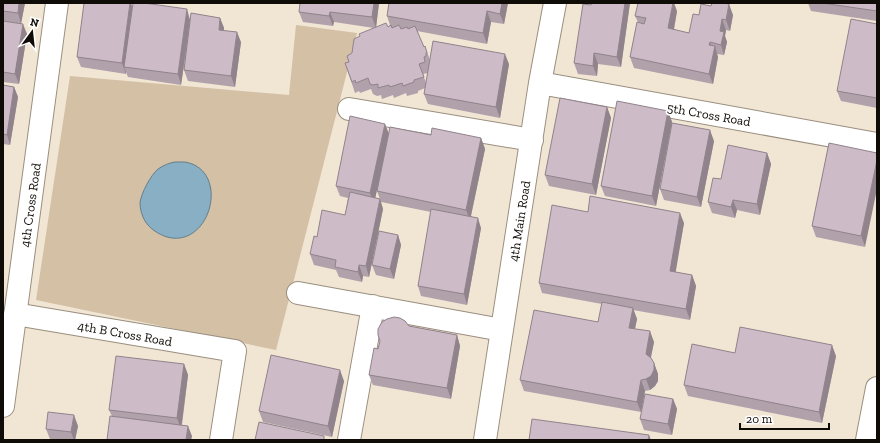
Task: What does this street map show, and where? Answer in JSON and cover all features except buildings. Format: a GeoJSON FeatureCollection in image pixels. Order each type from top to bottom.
{"type":"FeatureCollection","features":[{"type":"Feature","properties":{"kind":"street","name":"4th Cross Road"},"geometry":{"type":"LineString","coordinates":[[3,406],[57,3]]}},
{"type":"Feature","properties":{"kind":"street","name":"4th Main Road"},"geometry":{"type":"LineString","coordinates":[[485,440],[540,83],[555,3]]}},
{"type":"Feature","properties":{"kind":"street","name":"5th Cross Road"},"geometry":{"type":"LineString","coordinates":[[540,83],[877,144]]}},
{"type":"Feature","properties":{"kind":"street"},"geometry":{"type":"LineString","coordinates":[[349,109],[532,140]]}},
{"type":"Feature","properties":{"kind":"street"},"geometry":{"type":"LineString","coordinates":[[298,293],[502,330]]}},
{"type":"Feature","properties":{"kind":"street"},"geometry":{"type":"LineString","coordinates":[[349,440],[373,306]]}},
{"type":"Feature","properties":{"kind":"street","name":"4th B Cross Road"},"geometry":{"type":"LineString","coordinates":[[16,314],[235,351],[221,440]]}},
{"type":"Feature","properties":{"kind":"street"},"geometry":{"type":"LineString","coordinates":[[867,440],[877,388]]}},
{"type":"Feature","properties":{"kind":"shaded area"},"geometry":{"type":"Polygon","coordinates":[[[296,25],[357,33],[276,350],[36,300],[70,76],[289,95],[296,25]]]}},
{"type":"Feature","properties":{"kind":"water"},"geometry":{"type":"Polygon","coordinates":[[[175,162],[185,162],[199,168],[208,179],[211,192],[210,207],[204,221],[195,231],[182,238],[167,237],[154,231],[145,221],[140,205],[144,189],[155,172],[164,165],[175,162]]]}}]}
